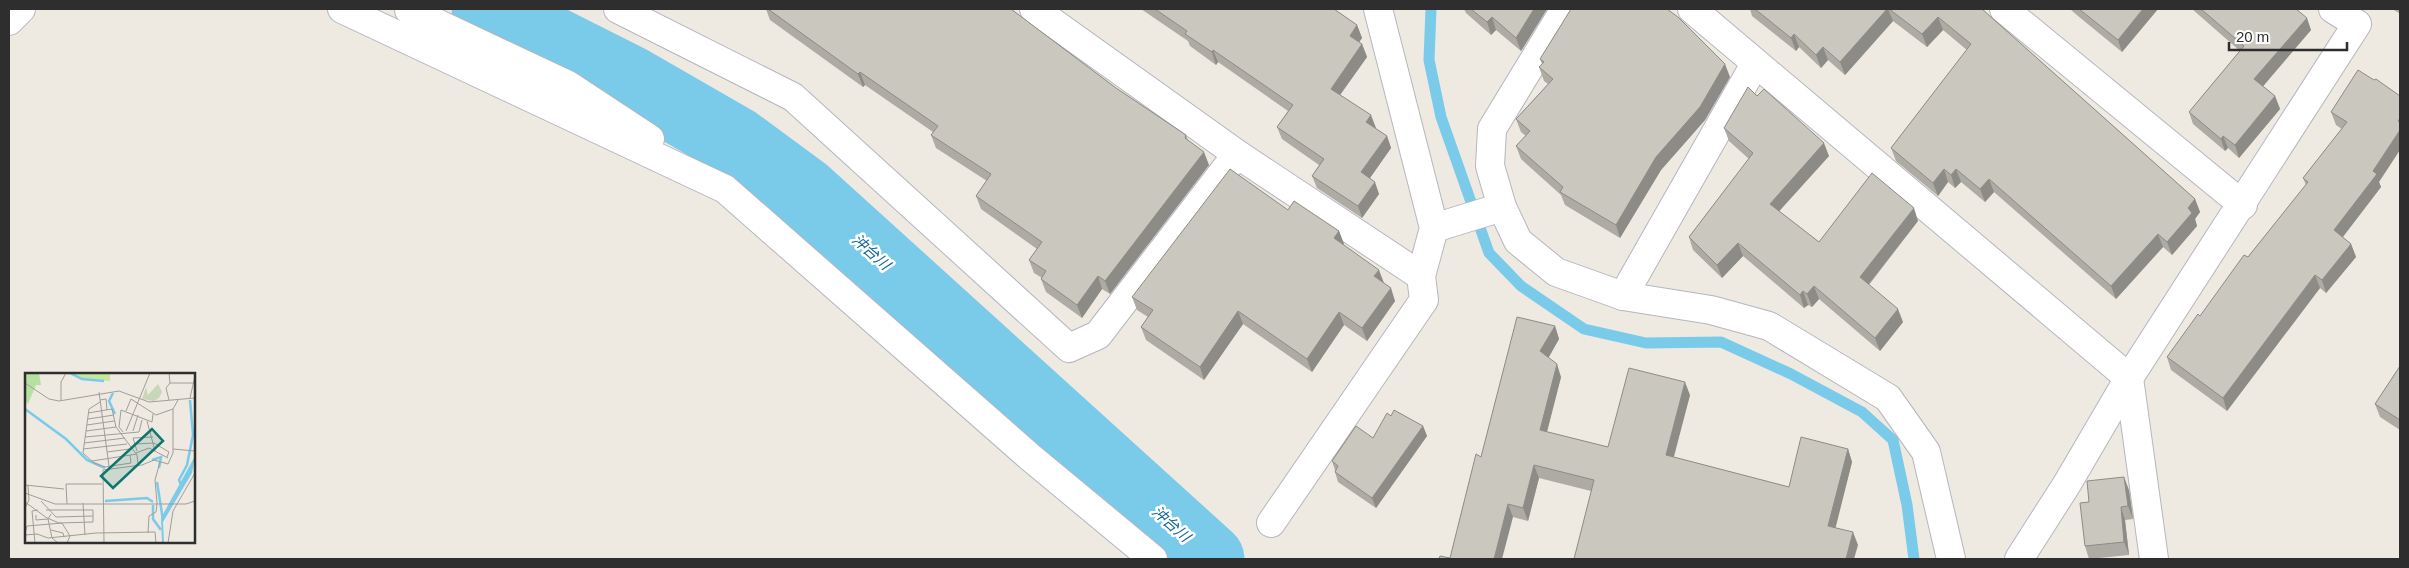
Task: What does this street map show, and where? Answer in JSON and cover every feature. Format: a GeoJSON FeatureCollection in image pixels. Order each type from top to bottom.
{"type":"FeatureCollection","features":[{"type":"Feature","properties":{"kind":"street"},"geometry":{"type":"LineString","coordinates":[[9,21],[21,9]]}},
{"type":"Feature","properties":{"kind":"street"},"geometry":{"type":"LineString","coordinates":[[342,9],[725,189]]}},
{"type":"Feature","properties":{"kind":"street"},"geometry":{"type":"LineString","coordinates":[[410,9],[568,85],[725,189],[1030,457],[1153,559]]}},
{"type":"Feature","properties":{"kind":"street"},"geometry":{"type":"LineString","coordinates":[[618,9],[793,96],[1069,348],[1098,335],[1237,154]]}},
{"type":"Feature","properties":{"kind":"street"},"geometry":{"type":"LineString","coordinates":[[1034,9],[1237,154],[1421,276]]}},
{"type":"Feature","properties":{"kind":"street"},"geometry":{"type":"LineString","coordinates":[[1272,523],[1424,300],[1421,276],[1434,228],[1378,9]]}},
{"type":"Feature","properties":{"kind":"street"},"geometry":{"type":"LineString","coordinates":[[1565,9],[1492,128],[1490,166],[1502,207],[1518,241],[1556,272],[1623,296],[1711,310],[1769,326],[1888,398],[1926,452],[1951,559]]}},
{"type":"Feature","properties":{"kind":"street"},"geometry":{"type":"LineString","coordinates":[[1692,9],[2129,378],[2154,559]]}},
{"type":"Feature","properties":{"kind":"street"},"geometry":{"type":"LineString","coordinates":[[2004,9],[2243,205]]}},
{"type":"Feature","properties":{"kind":"street"},"geometry":{"type":"LineString","coordinates":[[2019,559],[2067,484],[2129,378],[2243,205],[2358,24],[2332,9]]}},
{"type":"Feature","properties":{"kind":"street"},"geometry":{"type":"LineString","coordinates":[[1623,296],[1755,64]]}},
{"type":"Feature","properties":{"kind":"street"},"geometry":{"type":"LineString","coordinates":[[1434,228],[1502,207]]}},
{"type":"Feature","properties":{"kind":"building"},"geometry":{"type":"Polygon","coordinates":[[[768,9],[1011,9],[1116,88],[1186,135],[1185,138],[1204,152],[1105,281],[1098,276],[1077,305],[1041,279],[1046,271],[1029,260],[1042,242],[976,196],[991,174],[931,135],[938,126],[860,72],[858,74],[768,9]]]}},
{"type":"Feature","properties":{"kind":"building"},"geometry":{"type":"Polygon","coordinates":[[[1155,9],[1334,9],[1357,25],[1350,36],[1362,44],[1331,89],[1371,115],[1366,122],[1387,136],[1361,172],[1375,182],[1358,206],[1312,176],[1324,159],[1277,127],[1293,105],[1213,50],[1212,52],[1185,34],[1187,31],[1155,9]]]}},
{"type":"Feature","properties":{"kind":"building"},"geometry":{"type":"Polygon","coordinates":[[[1471,9],[1534,9],[1516,38],[1492,17],[1487,22],[1471,9]]]}},
{"type":"Feature","properties":{"kind":"building"},"geometry":{"type":"Polygon","coordinates":[[[1571,9],[1667,9],[1678,17],[1725,64],[1700,107],[1656,157],[1616,225],[1560,192],[1563,187],[1516,146],[1530,131],[1516,119],[1553,79],[1539,67],[1544,62],[1540,59],[1571,9]]]}},
{"type":"Feature","properties":{"kind":"building"},"geometry":{"type":"Polygon","coordinates":[[[1755,9],[1887,9],[1840,62],[1823,47],[1816,55],[1794,34],[1791,38],[1755,9]]]}},
{"type":"Feature","properties":{"kind":"building"},"geometry":{"type":"Polygon","coordinates":[[[1889,9],[1982,9],[2195,199],[2188,208],[2192,213],[2167,242],[2158,234],[2111,286],[1989,179],[1980,189],[1956,169],[1951,175],[1944,169],[1933,183],[1891,148],[1971,44],[1938,17],[1922,34],[1889,9]]]}},
{"type":"Feature","properties":{"kind":"building"},"geometry":{"type":"Polygon","coordinates":[[[2079,9],[2143,9],[2118,40],[2079,9]]]}},
{"type":"Feature","properties":{"kind":"building"},"geometry":{"type":"Polygon","coordinates":[[[2201,9],[2296,9],[2307,18],[2254,79],[2275,96],[2235,145],[2223,136],[2221,139],[2189,112],[2244,46],[2201,9]]]}},
{"type":"Feature","properties":{"kind":"building"},"geometry":{"type":"Polygon","coordinates":[[[2358,70],[2374,80],[2376,79],[2400,96],[2400,118],[2398,121],[2400,122],[2400,130],[2373,171],[2377,174],[2334,230],[2351,244],[2322,280],[2315,275],[2223,398],[2167,357],[2198,314],[2200,316],[2244,255],[2248,257],[2308,182],[2303,178],[2347,122],[2331,112],[2358,70]]]}},
{"type":"Feature","properties":{"kind":"building"},"geometry":{"type":"Polygon","coordinates":[[[1748,87],[1757,96],[1764,89],[1824,143],[1770,204],[1819,242],[1872,173],[1914,208],[1860,277],[1898,309],[1875,338],[1814,286],[1807,294],[1803,291],[1800,295],[1738,243],[1717,265],[1689,237],[1753,153],[1724,128],[1748,87]]]}},
{"type":"Feature","properties":{"kind":"building"},"geometry":{"type":"Polygon","coordinates":[[[1230,169],[1288,210],[1294,201],[1339,231],[1334,238],[1379,270],[1374,276],[1391,288],[1362,328],[1339,312],[1307,359],[1238,311],[1200,367],[1141,327],[1153,310],[1132,297],[1230,169]]]}},
{"type":"Feature","properties":{"kind":"building"},"geometry":{"type":"Polygon","coordinates":[[[1517,317],[1555,326],[1540,351],[1557,364],[1540,430],[1608,447],[1629,368],[1685,382],[1666,455],[1789,487],[1801,437],[1848,449],[1828,526],[1853,532],[1846,559],[1574,559],[1594,480],[1534,465],[1523,508],[1508,504],[1494,559],[1439,559],[1440,556],[1450,558],[1476,454],[1481,457],[1517,317]]]}},
{"type":"Feature","properties":{"kind":"building"},"geometry":{"type":"Polygon","coordinates":[[[2400,366],[2400,420],[2375,404],[2400,366]]]}},
{"type":"Feature","properties":{"kind":"building"},"geometry":{"type":"Polygon","coordinates":[[[1394,410],[1423,426],[1372,498],[1335,472],[1338,466],[1332,461],[1356,426],[1373,438],[1387,413],[1391,416],[1394,410]]]}},
{"type":"Feature","properties":{"kind":"building"},"geometry":{"type":"Polygon","coordinates":[[[2124,477],[2128,506],[2121,507],[2124,542],[2085,546],[2080,503],[2089,502],[2087,481],[2124,477]]]}},
{"type":"Feature","properties":{"kind":"waterway","name":"沖台川"},"geometry":{"type":"LineString","coordinates":[[487,9],[630,81],[736,142],[804,192],[1209,559]]}},
{"type":"Feature","properties":{"kind":"waterway"},"geometry":{"type":"LineString","coordinates":[[1431,9],[1429,60],[1441,117],[1489,253],[1521,286],[1584,329],[1646,343],[1721,342],[1791,374],[1862,412],[1893,440],[1907,505],[1914,559]]}}]}
